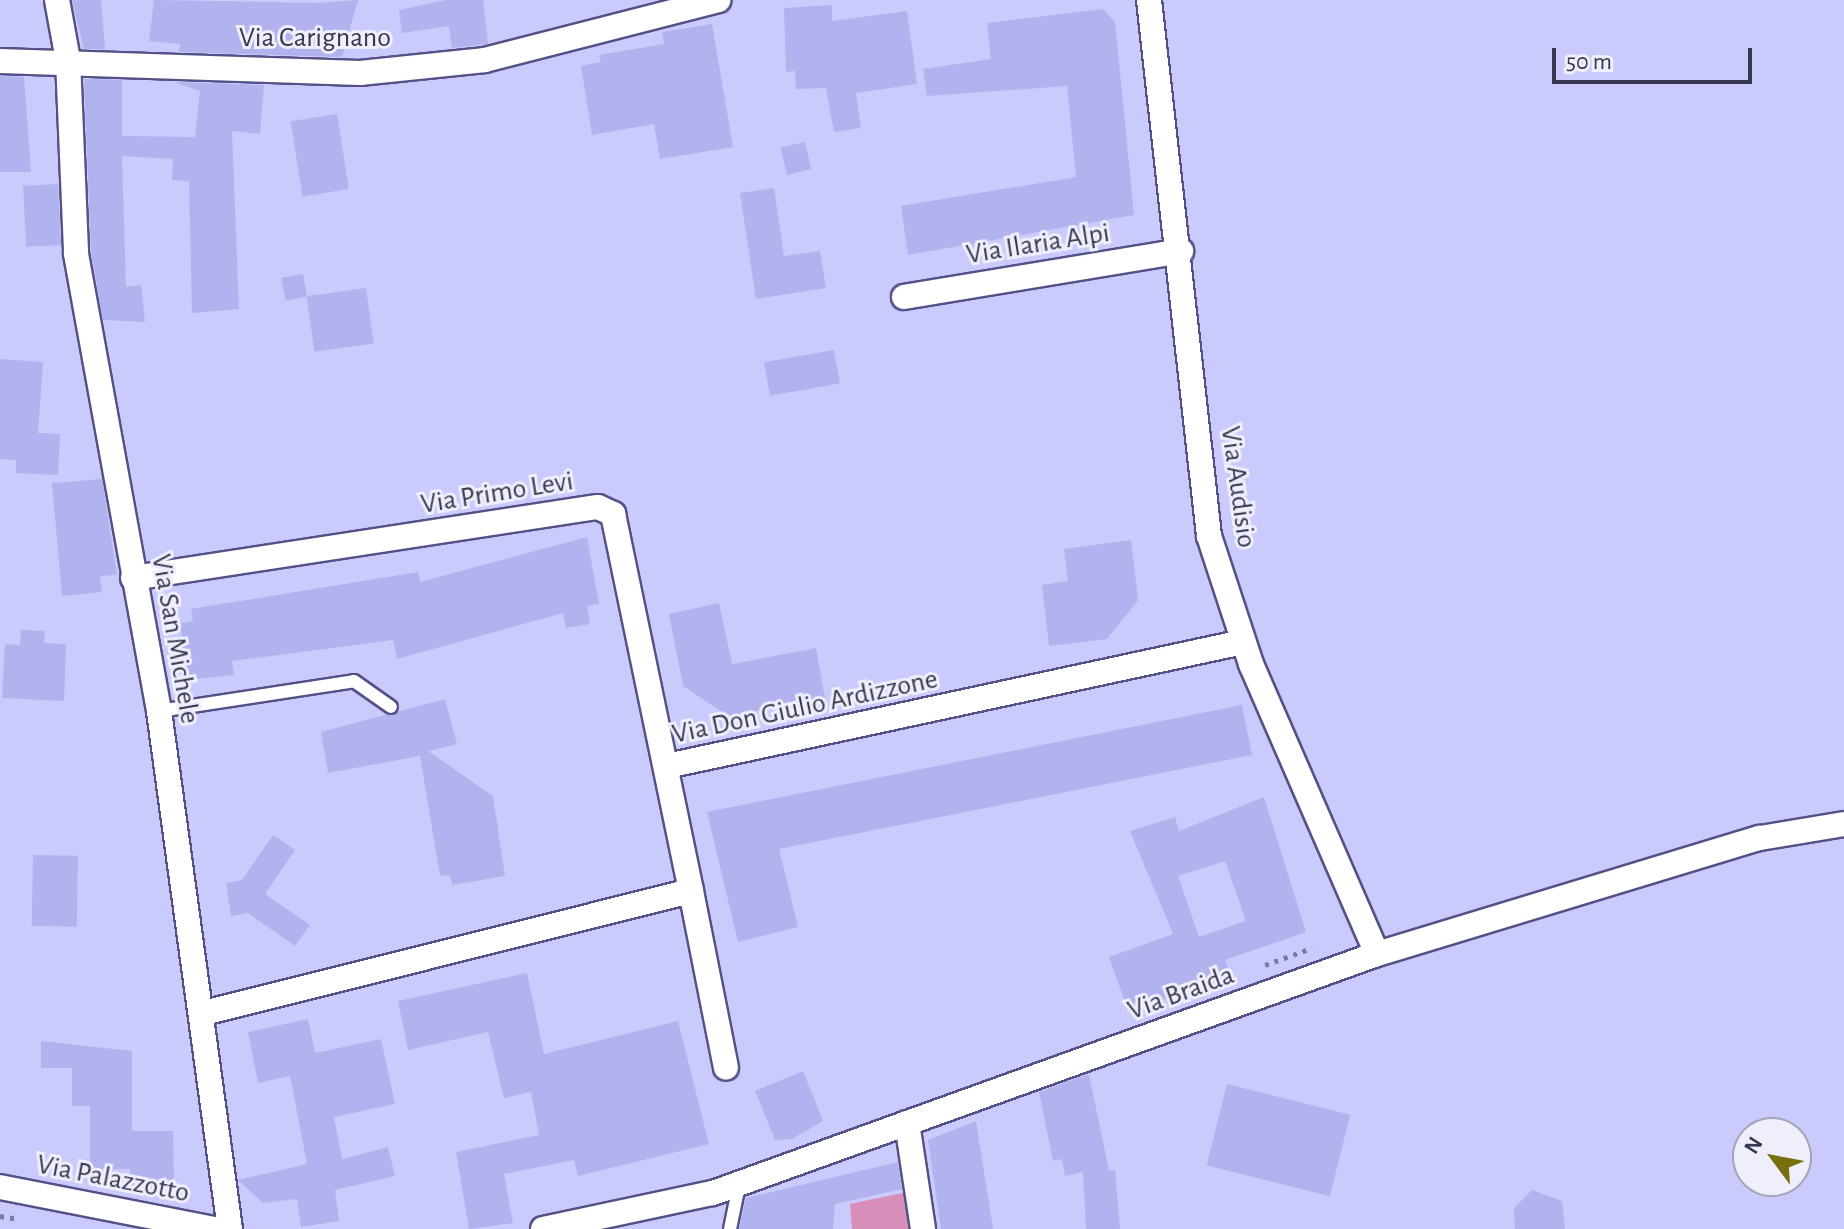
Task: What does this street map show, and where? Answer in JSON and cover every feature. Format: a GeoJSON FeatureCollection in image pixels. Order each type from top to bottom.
{"type":"FeatureCollection","features":[{"type":"Feature","properties":{"kind":"street","name":"Via San Michele"},"geometry":{"type":"LineString","coordinates":[[57,0],[68,60],[76,254],[159,711],[203,1013],[230,1229]]}},
{"type":"Feature","properties":{"kind":"street","name":"Via Carignano"},"geometry":{"type":"LineString","coordinates":[[0,61],[68,60],[360,73],[485,60],[718,0]]}},
{"type":"Feature","properties":{"kind":"street","name":"Via Audisio"},"geometry":{"type":"LineString","coordinates":[[1149,0],[1181,251],[1209,536],[1243,642],[1377,954]]}},
{"type":"Feature","properties":{"kind":"street","name":"Via Ilaria Alpi"},"geometry":{"type":"LineString","coordinates":[[904,297],[1181,251]]}},
{"type":"Feature","properties":{"kind":"street","name":"Via Primo Levi"},"geometry":{"type":"LineString","coordinates":[[133,578],[598,507],[613,514],[667,766]]}},
{"type":"Feature","properties":{"kind":"street","name":"Via Don Giulio Ardizzone"},"geometry":{"type":"LineString","coordinates":[[726,1068],[667,766],[1243,642]]}},
{"type":"Feature","properties":{"kind":"street","name":"Via Braida"},"geometry":{"type":"LineString","coordinates":[[543,1229],[739,1185],[1377,954],[1760,838],[1844,824]]}},
{"type":"Feature","properties":{"kind":"street"},"geometry":{"type":"LineString","coordinates":[[203,1013],[691,891]]}},
{"type":"Feature","properties":{"kind":"street"},"geometry":{"type":"LineString","coordinates":[[907,1123],[923,1229]]}},
{"type":"Feature","properties":{"kind":"street","name":"Via Palazzotto"},"geometry":{"type":"LineString","coordinates":[[0,1187],[214,1229]]}},
{"type":"Feature","properties":{"kind":"lane"},"geometry":{"type":"LineString","coordinates":[[159,711],[354,681],[391,707]]}},
{"type":"Feature","properties":{"kind":"lane"},"geometry":{"type":"LineString","coordinates":[[730,1229],[739,1185]]}},
{"type":"Feature","properties":{"kind":"shaded area"},"geometry":{"type":"Polygon","coordinates":[[[912,1191],[918,1229],[852,1229],[850,1204],[912,1191]]]}},
{"type":"Feature","properties":{"kind":"building"},"geometry":{"type":"Polygon","coordinates":[[[72,0],[101,0],[105,49],[84,49],[72,0]]]}},
{"type":"Feature","properties":{"kind":"building"},"geometry":{"type":"Polygon","coordinates":[[[154,0],[318,3],[358,0],[342,57],[179,52],[180,44],[149,41],[154,0]]]}},
{"type":"Feature","properties":{"kind":"building"},"geometry":{"type":"Polygon","coordinates":[[[446,0],[483,0],[488,44],[452,48],[449,26],[402,33],[399,10],[446,0]]]}},
{"type":"Feature","properties":{"kind":"building"},"geometry":{"type":"Polygon","coordinates":[[[832,5],[832,21],[907,11],[917,84],[856,93],[861,128],[834,132],[826,88],[796,89],[795,71],[786,72],[784,8],[832,5]]]}},
{"type":"Feature","properties":{"kind":"building"},"geometry":{"type":"Polygon","coordinates":[[[1103,9],[1115,22],[1134,215],[908,255],[901,206],[1076,177],[1067,86],[927,96],[923,69],[991,59],[987,23],[1103,9]]]}},
{"type":"Feature","properties":{"kind":"building"},"geometry":{"type":"Polygon","coordinates":[[[712,24],[733,147],[660,159],[654,124],[592,135],[581,66],[601,62],[599,55],[664,44],[662,32],[712,24]]]}},
{"type":"Feature","properties":{"kind":"building"},"geometry":{"type":"Polygon","coordinates":[[[0,76],[24,77],[31,172],[0,172],[0,76]]]}},
{"type":"Feature","properties":{"kind":"building"},"geometry":{"type":"Polygon","coordinates":[[[84,79],[122,80],[122,136],[195,137],[200,91],[174,82],[264,85],[260,134],[232,131],[239,309],[192,313],[189,181],[172,180],[173,159],[122,156],[126,287],[141,285],[145,322],[103,320],[91,252],[84,79]]]}},
{"type":"Feature","properties":{"kind":"building"},"geometry":{"type":"Polygon","coordinates":[[[337,114],[349,189],[302,196],[291,121],[337,114]]]}},
{"type":"Feature","properties":{"kind":"building"},"geometry":{"type":"Polygon","coordinates":[[[805,142],[811,169],[787,175],[781,148],[805,142]]]}},
{"type":"Feature","properties":{"kind":"building"},"geometry":{"type":"Polygon","coordinates":[[[58,184],[61,245],[26,247],[23,186],[58,184]]]}},
{"type":"Feature","properties":{"kind":"building"},"geometry":{"type":"Polygon","coordinates":[[[774,188],[784,256],[820,251],[826,288],[756,299],[740,193],[774,188]]]}},
{"type":"Feature","properties":{"kind":"building"},"geometry":{"type":"Polygon","coordinates":[[[303,274],[307,297],[285,300],[281,278],[303,274]]]}},
{"type":"Feature","properties":{"kind":"building"},"geometry":{"type":"Polygon","coordinates":[[[366,288],[374,343],[314,352],[307,296],[366,288]]]}},
{"type":"Feature","properties":{"kind":"building"},"geometry":{"type":"Polygon","coordinates":[[[834,350],[840,383],[770,396],[764,362],[834,350]]]}},
{"type":"Feature","properties":{"kind":"building"},"geometry":{"type":"Polygon","coordinates":[[[0,359],[43,362],[38,433],[60,434],[58,475],[16,473],[16,460],[0,459],[0,359]]]}},
{"type":"Feature","properties":{"kind":"building"},"geometry":{"type":"Polygon","coordinates":[[[102,479],[117,575],[100,576],[102,592],[62,596],[52,483],[102,479]]]}},
{"type":"Feature","properties":{"kind":"building"},"geometry":{"type":"Polygon","coordinates":[[[587,537],[599,604],[587,606],[590,624],[566,628],[563,613],[397,659],[393,640],[232,661],[234,675],[182,680],[176,643],[183,643],[180,623],[193,621],[191,609],[418,572],[420,582],[587,537]]]}},
{"type":"Feature","properties":{"kind":"building"},"geometry":{"type":"Polygon","coordinates":[[[1131,540],[1138,600],[1107,639],[1049,646],[1042,585],[1068,581],[1064,549],[1131,540]]]}},
{"type":"Feature","properties":{"kind":"building"},"geometry":{"type":"Polygon","coordinates":[[[719,603],[732,664],[816,648],[825,699],[728,716],[683,686],[669,614],[719,603]]]}},
{"type":"Feature","properties":{"kind":"building"},"geometry":{"type":"Polygon","coordinates":[[[21,630],[45,631],[44,643],[66,644],[64,701],[2,698],[5,644],[20,645],[21,630]]]}},
{"type":"Feature","properties":{"kind":"building"},"geometry":{"type":"Polygon","coordinates":[[[445,699],[457,744],[428,751],[493,796],[505,876],[452,885],[450,875],[440,876],[420,756],[328,773],[321,732],[445,699]]]}},
{"type":"Feature","properties":{"kind":"building"},"geometry":{"type":"Polygon","coordinates":[[[1242,705],[1252,755],[779,849],[798,927],[738,942],[707,812],[1242,705]]]}},
{"type":"Feature","properties":{"kind":"building"},"geometry":{"type":"Polygon","coordinates":[[[1264,797],[1306,932],[1225,960],[1232,979],[1128,1010],[1109,957],[1173,934],[1130,831],[1175,817],[1179,831],[1264,797]],[[1225,861],[1178,876],[1199,937],[1246,921],[1225,861]]]}},
{"type":"Feature","properties":{"kind":"building"},"geometry":{"type":"Polygon","coordinates":[[[273,835],[295,850],[265,894],[310,925],[295,946],[248,913],[231,916],[226,883],[242,880],[273,835]]]}},
{"type":"Feature","properties":{"kind":"building"},"geometry":{"type":"Polygon","coordinates":[[[33,855],[78,856],[77,927],[32,926],[33,855]]]}},
{"type":"Feature","properties":{"kind":"building"},"geometry":{"type":"Polygon","coordinates":[[[527,973],[544,1054],[678,1021],[709,1144],[578,1176],[574,1160],[504,1174],[513,1223],[469,1229],[456,1152],[539,1135],[531,1092],[504,1098],[488,1032],[408,1050],[398,1001],[527,973]]]}},
{"type":"Feature","properties":{"kind":"building"},"geometry":{"type":"Polygon","coordinates":[[[308,1019],[315,1053],[381,1039],[395,1104],[334,1117],[342,1159],[388,1147],[395,1176],[335,1190],[339,1221],[301,1227],[297,1199],[263,1203],[238,1180],[307,1164],[290,1076],[258,1083],[248,1032],[308,1019]]]}},
{"type":"Feature","properties":{"kind":"building"},"geometry":{"type":"Polygon","coordinates":[[[41,1041],[132,1051],[132,1131],[173,1131],[174,1186],[130,1186],[130,1169],[90,1169],[90,1106],[72,1106],[72,1068],[41,1068],[41,1041]]]}},
{"type":"Feature","properties":{"kind":"building"},"geometry":{"type":"Polygon","coordinates":[[[803,1071],[823,1121],[792,1139],[775,1140],[755,1091],[803,1071]]]}},
{"type":"Feature","properties":{"kind":"building"},"geometry":{"type":"Polygon","coordinates":[[[1089,1074],[1109,1171],[1115,1170],[1120,1229],[1086,1229],[1083,1172],[1065,1176],[1062,1159],[1053,1161],[1039,1092],[1089,1074]]]}},
{"type":"Feature","properties":{"kind":"building"},"geometry":{"type":"Polygon","coordinates":[[[1227,1084],[1350,1115],[1330,1196],[1207,1166],[1227,1084]]]}},
{"type":"Feature","properties":{"kind":"building"},"geometry":{"type":"Polygon","coordinates":[[[976,1121],[993,1229],[941,1229],[928,1140],[976,1121]]]}},
{"type":"Feature","properties":{"kind":"building"},"geometry":{"type":"Polygon","coordinates":[[[898,1162],[902,1189],[835,1204],[833,1229],[739,1229],[746,1198],[898,1162]]]}},
{"type":"Feature","properties":{"kind":"building"},"geometry":{"type":"Polygon","coordinates":[[[1532,1190],[1562,1201],[1565,1229],[1515,1229],[1514,1208],[1532,1190]]]}}]}
